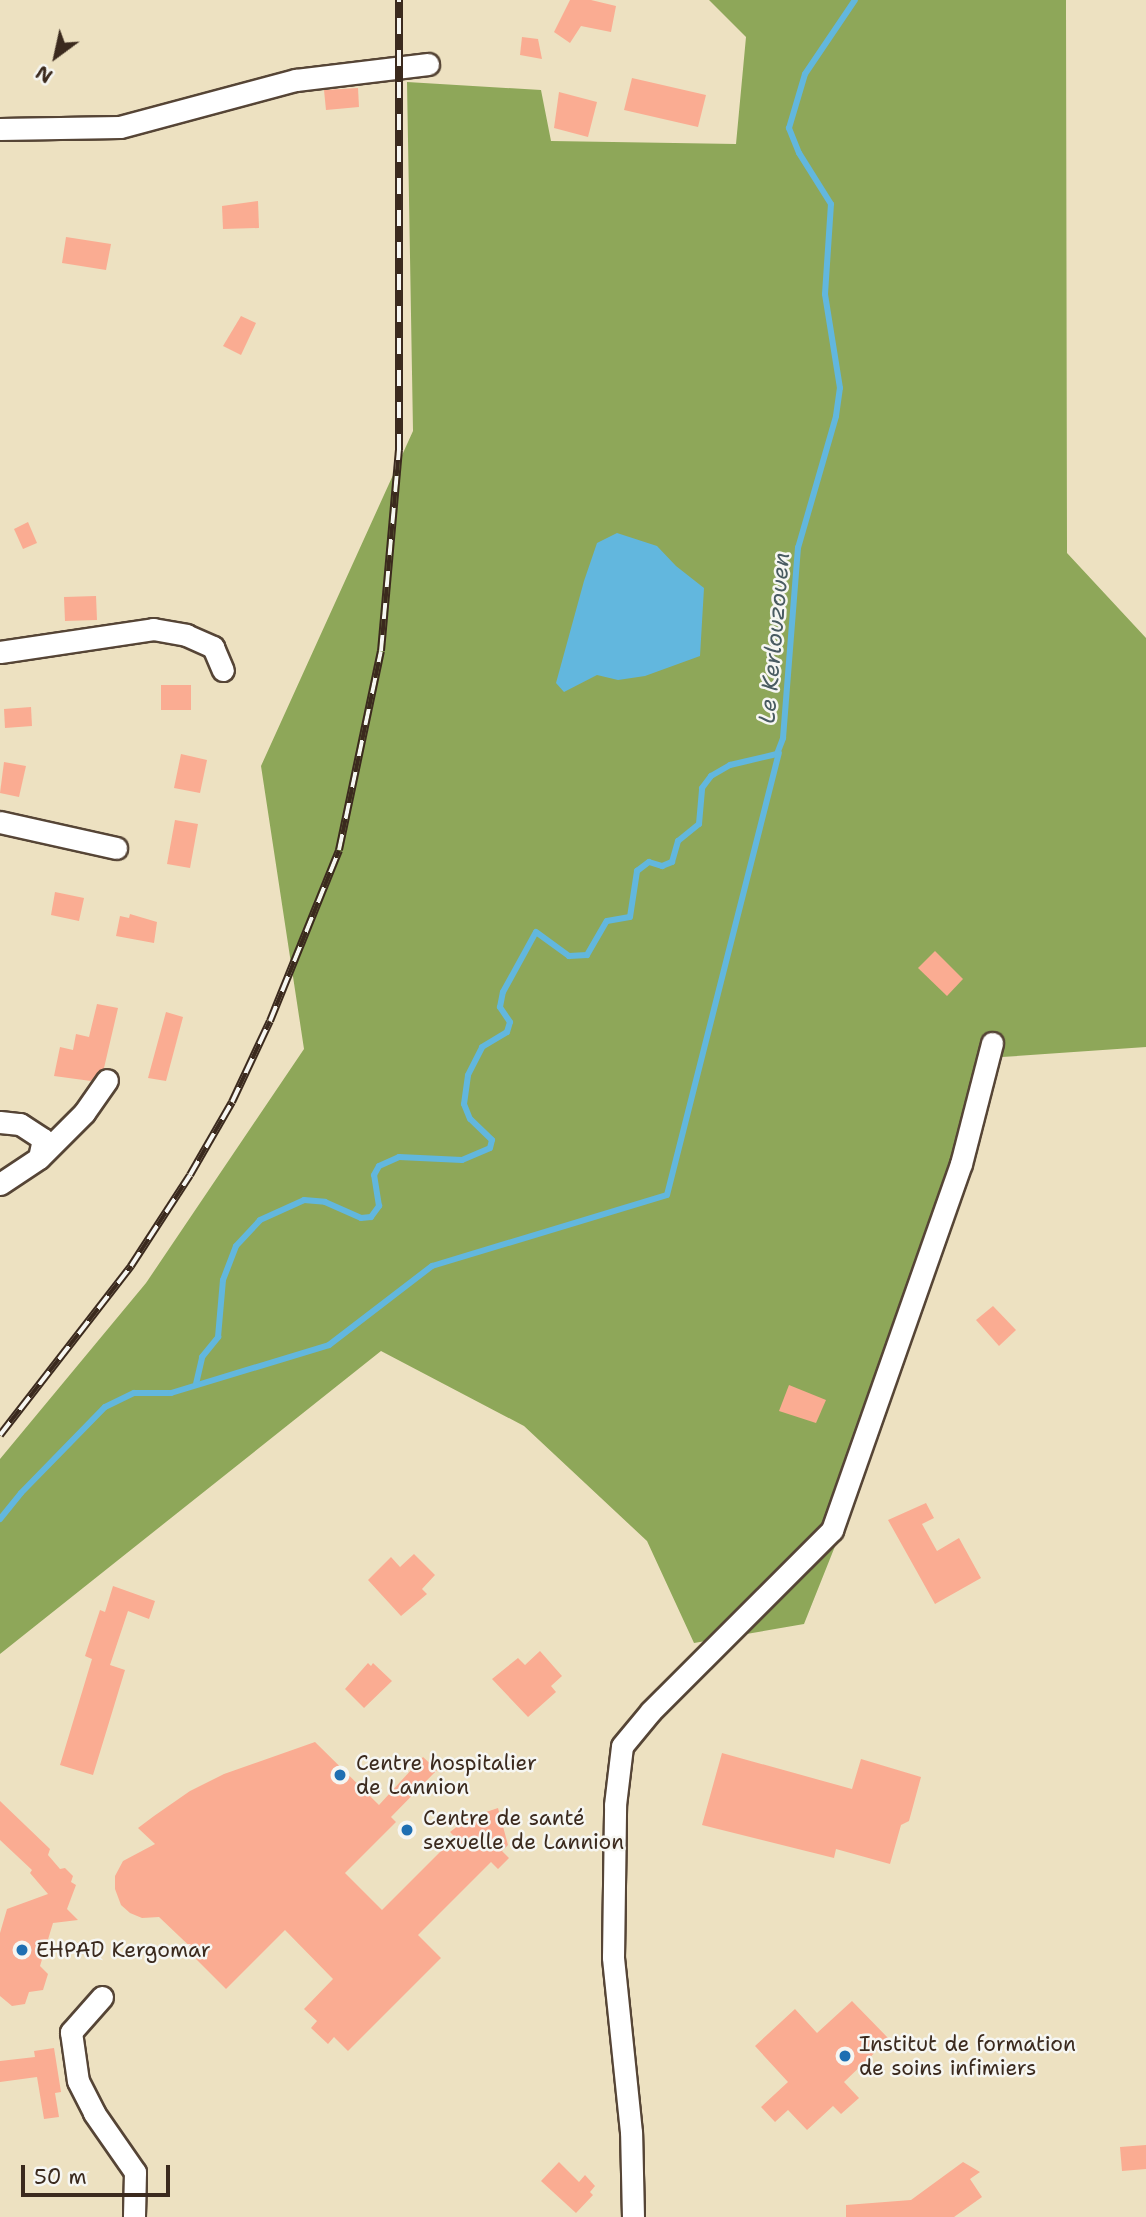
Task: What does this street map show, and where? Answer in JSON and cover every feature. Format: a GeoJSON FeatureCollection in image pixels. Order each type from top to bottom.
{"type":"FeatureCollection","features":[{"type":"Feature","properties":{"kind":"street"},"geometry":{"type":"LineString","coordinates":[[0,129],[120,127],[296,80],[428,64]]}},
{"type":"Feature","properties":{"kind":"street"},"geometry":{"type":"LineString","coordinates":[[0,652],[153,629],[186,635],[213,648],[223,670]]}},
{"type":"Feature","properties":{"kind":"street"},"geometry":{"type":"LineString","coordinates":[[0,822],[116,848]]}},
{"type":"Feature","properties":{"kind":"street"},"geometry":{"type":"LineString","coordinates":[[633,2217],[631,2132],[613,1957],[615,1805],[622,1746],[651,1711],[832,1530],[961,1164],[992,1043]]}},
{"type":"Feature","properties":{"kind":"street"},"geometry":{"type":"LineString","coordinates":[[0,1184],[39,1157],[84,1113],[107,1080]]}},
{"type":"Feature","properties":{"kind":"street"},"geometry":{"type":"LineString","coordinates":[[0,1122],[20,1124],[43,1139],[39,1157]]}},
{"type":"Feature","properties":{"kind":"street"},"geometry":{"type":"LineString","coordinates":[[102,1997],[71,2032],[72,2044],[78,2081],[94,2113],[135,2172],[134,2217]]}},
{"type":"Feature","properties":{"kind":"green space"},"geometry":{"type":"Polygon","coordinates":[[[709,0],[1066,0],[1067,553],[1146,638],[1146,1047],[1002,1057],[869,1461],[804,1624],[694,1643],[647,1541],[524,1426],[381,1351],[0,1654],[0,1459],[146,1283],[304,1049],[261,766],[413,431],[407,82],[541,90],[551,141],[736,144],[746,37],[709,0]]]}},
{"type":"Feature","properties":{"kind":"water"},"geometry":{"type":"Polygon","coordinates":[[[617,533],[657,546],[676,566],[704,588],[700,656],[645,676],[618,680],[597,675],[564,692],[556,683],[584,581],[597,543],[617,533]]]}},
{"type":"Feature","properties":{"kind":"building"},"geometry":{"type":"Polygon","coordinates":[[[570,0],[591,0],[616,6],[611,32],[581,26],[570,43],[554,32],[570,0]]]}},
{"type":"Feature","properties":{"kind":"building"},"geometry":{"type":"Polygon","coordinates":[[[522,37],[538,39],[542,59],[520,55],[522,37]]]}},
{"type":"Feature","properties":{"kind":"building"},"geometry":{"type":"Polygon","coordinates":[[[632,78],[706,95],[698,127],[624,110],[632,78]]]}},
{"type":"Feature","properties":{"kind":"building"},"geometry":{"type":"Polygon","coordinates":[[[358,88],[359,107],[326,110],[324,90],[358,88]]]}},
{"type":"Feature","properties":{"kind":"building"},"geometry":{"type":"Polygon","coordinates":[[[559,92],[597,102],[588,137],[554,128],[559,92]]]}},
{"type":"Feature","properties":{"kind":"building"},"geometry":{"type":"Polygon","coordinates":[[[258,201],[259,228],[223,229],[222,206],[258,201]]]}},
{"type":"Feature","properties":{"kind":"building"},"geometry":{"type":"Polygon","coordinates":[[[66,237],[111,244],[106,270],[62,263],[66,237]]]}},
{"type":"Feature","properties":{"kind":"building"},"geometry":{"type":"Polygon","coordinates":[[[241,316],[256,323],[241,355],[223,346],[241,316]]]}},
{"type":"Feature","properties":{"kind":"building"},"geometry":{"type":"Polygon","coordinates":[[[28,522],[37,543],[23,549],[14,529],[28,522]]]}},
{"type":"Feature","properties":{"kind":"building"},"geometry":{"type":"Polygon","coordinates":[[[96,596],[97,620],[65,621],[64,597],[96,596]]]}},
{"type":"Feature","properties":{"kind":"building"},"geometry":{"type":"Polygon","coordinates":[[[161,685],[191,685],[191,710],[161,710],[161,685]]]}},
{"type":"Feature","properties":{"kind":"building"},"geometry":{"type":"Polygon","coordinates":[[[31,707],[32,726],[5,728],[4,709],[31,707]]]}},
{"type":"Feature","properties":{"kind":"building"},"geometry":{"type":"Polygon","coordinates":[[[181,754],[207,760],[200,793],[174,788],[181,754]]]}},
{"type":"Feature","properties":{"kind":"building"},"geometry":{"type":"Polygon","coordinates":[[[4,762],[26,766],[19,797],[0,793],[4,762]]]}},
{"type":"Feature","properties":{"kind":"building"},"geometry":{"type":"Polygon","coordinates":[[[175,820],[198,824],[190,868],[167,864],[175,820]]]}},
{"type":"Feature","properties":{"kind":"building"},"geometry":{"type":"Polygon","coordinates":[[[55,892],[84,898],[79,921],[51,915],[55,892]]]}},
{"type":"Feature","properties":{"kind":"building"},"geometry":{"type":"Polygon","coordinates":[[[130,914],[157,922],[154,943],[116,936],[120,916],[129,918],[130,914]]]}},
{"type":"Feature","properties":{"kind":"building"},"geometry":{"type":"Polygon","coordinates":[[[935,951],[963,979],[947,996],[918,968],[935,951]]]}},
{"type":"Feature","properties":{"kind":"building"},"geometry":{"type":"Polygon","coordinates":[[[97,1004],[118,1008],[104,1068],[91,1081],[54,1076],[60,1047],[73,1050],[76,1034],[89,1037],[97,1004]]]}},
{"type":"Feature","properties":{"kind":"building"},"geometry":{"type":"Polygon","coordinates":[[[166,1012],[183,1017],[166,1081],[148,1078],[166,1012]]]}},
{"type":"Feature","properties":{"kind":"building"},"geometry":{"type":"Polygon","coordinates":[[[993,1306],[1016,1330],[999,1346],[976,1320],[993,1306]]]}},
{"type":"Feature","properties":{"kind":"building"},"geometry":{"type":"Polygon","coordinates":[[[789,1385],[826,1400],[816,1423],[779,1411],[789,1385]]]}},
{"type":"Feature","properties":{"kind":"building"},"geometry":{"type":"Polygon","coordinates":[[[926,1503],[934,1518],[922,1524],[937,1551],[959,1538],[981,1578],[935,1604],[888,1520],[926,1503]]]}},
{"type":"Feature","properties":{"kind":"building"},"geometry":{"type":"Polygon","coordinates":[[[414,1554],[435,1575],[422,1589],[427,1594],[401,1616],[368,1580],[391,1557],[400,1567],[414,1554]]]}},
{"type":"Feature","properties":{"kind":"building"},"geometry":{"type":"Polygon","coordinates":[[[113,1586],[155,1601],[149,1619],[128,1611],[110,1665],[125,1670],[93,1775],[60,1765],[92,1659],[85,1656],[100,1610],[105,1612],[113,1586]]]}},
{"type":"Feature","properties":{"kind":"building"},"geometry":{"type":"Polygon","coordinates":[[[540,1651],[562,1676],[551,1686],[556,1692],[528,1717],[492,1679],[518,1658],[525,1665],[540,1651]]]}},
{"type":"Feature","properties":{"kind":"building"},"geometry":{"type":"Polygon","coordinates":[[[368,1663],[371,1666],[373,1663],[392,1681],[364,1708],[345,1689],[368,1663]]]}},
{"type":"Feature","properties":{"kind":"building"},"geometry":{"type":"Polygon","coordinates":[[[315,1742],[379,1805],[423,1757],[437,1770],[391,1817],[396,1822],[345,1873],[382,1910],[455,1837],[450,1832],[468,1818],[498,1808],[508,1845],[502,1851],[509,1858],[498,1869],[491,1862],[418,1935],[441,1958],[348,2051],[334,2037],[328,2044],[311,2028],[317,2021],[304,2009],[333,1979],[285,1930],[226,1989],[196,1959],[199,1955],[159,1917],[142,1918],[130,1913],[121,1905],[115,1889],[115,1876],[123,1861],[155,1844],[138,1828],[154,1816],[190,1791],[224,1774],[315,1742]]]}},
{"type":"Feature","properties":{"kind":"building"},"geometry":{"type":"Polygon","coordinates":[[[722,1753],[852,1789],[861,1759],[921,1777],[909,1821],[901,1825],[890,1864],[836,1849],[834,1858],[702,1825],[722,1753]]]}},
{"type":"Feature","properties":{"kind":"building"},"geometry":{"type":"Polygon","coordinates":[[[0,1801],[50,1849],[48,1855],[60,1869],[65,1868],[73,1876],[71,1882],[76,1885],[67,1909],[78,1920],[53,1923],[40,1966],[48,1974],[43,1990],[29,1992],[25,2004],[12,2006],[0,1996],[0,1933],[7,1909],[48,1894],[30,1873],[32,1870],[0,1840],[0,1801]]]}},
{"type":"Feature","properties":{"kind":"building","name":"Institut de formation de soins infimiers"},"geometry":{"type":"Polygon","coordinates":[[[852,2001],[889,2039],[844,2082],[859,2098],[841,2114],[833,2106],[807,2130],[788,2110],[775,2122],[761,2107],[788,2082],[755,2046],[795,2009],[817,2033],[852,2001]]]}},
{"type":"Feature","properties":{"kind":"building"},"geometry":{"type":"Polygon","coordinates":[[[54,2048],[61,2092],[55,2093],[59,2117],[44,2119],[37,2077],[0,2082],[0,2061],[35,2057],[34,2051],[54,2048]]]}},
{"type":"Feature","properties":{"kind":"building"},"geometry":{"type":"Polygon","coordinates":[[[1146,2145],[1146,2169],[1122,2171],[1120,2147],[1146,2145]]]}},
{"type":"Feature","properties":{"kind":"building"},"geometry":{"type":"Polygon","coordinates":[[[559,2162],[579,2182],[585,2175],[595,2186],[590,2192],[593,2195],[576,2213],[541,2181],[559,2162]]]}},
{"type":"Feature","properties":{"kind":"building"},"geometry":{"type":"Polygon","coordinates":[[[963,2162],[980,2172],[970,2179],[982,2197],[954,2217],[846,2217],[846,2205],[911,2200],[963,2162]]]}},
{"type":"Feature","properties":{"kind":"waterway","name":"Le Kerlouzouen"},"geometry":{"type":"LineString","coordinates":[[196,1384],[202,1357],[218,1337],[223,1280],[236,1246],[260,1220],[304,1200],[325,1202],[361,1218],[371,1217],[379,1206],[374,1175],[379,1166],[399,1157],[462,1160],[490,1148],[492,1140],[470,1119],[464,1104],[468,1075],[482,1047],[507,1032],[510,1022],[500,1007],[503,992],[536,932],[569,956],[587,955],[607,921],[630,917],[637,871],[649,862],[662,866],[672,862],[678,841],[699,824],[702,788],[711,776],[730,765],[777,754],[783,738],[798,548],[836,416],[840,388],[825,294],[831,204],[799,153],[789,128],[805,74],[855,0]]}},
{"type":"Feature","properties":{"kind":"waterway"},"geometry":{"type":"LineString","coordinates":[[0,1519],[21,1493],[105,1407],[134,1393],[171,1393],[329,1345],[432,1266],[667,1195],[779,753]]}},
{"type":"Feature","properties":{"kind":"railway"},"geometry":{"type":"LineString","coordinates":[[0,1435],[131,1266],[190,1175],[232,1102],[270,1021],[339,850],[381,651],[399,450],[399,0]]}},
{"type":"Feature","properties":{"kind":"place","name":"Centre hospitalier de Lannion"},"geometry":{"type":"Point","coordinates":[340,1775]}},
{"type":"Feature","properties":{"kind":"place","name":"Centre de santé sexuelle de Lannion"},"geometry":{"type":"Point","coordinates":[407,1830]}},
{"type":"Feature","properties":{"kind":"place","name":"EHPAD Kergomar"},"geometry":{"type":"Point","coordinates":[22,1950]}},
{"type":"Feature","properties":{"kind":"place","name":"Institut de formation de soins infimiers"},"geometry":{"type":"Point","coordinates":[845,2056]}}]}
